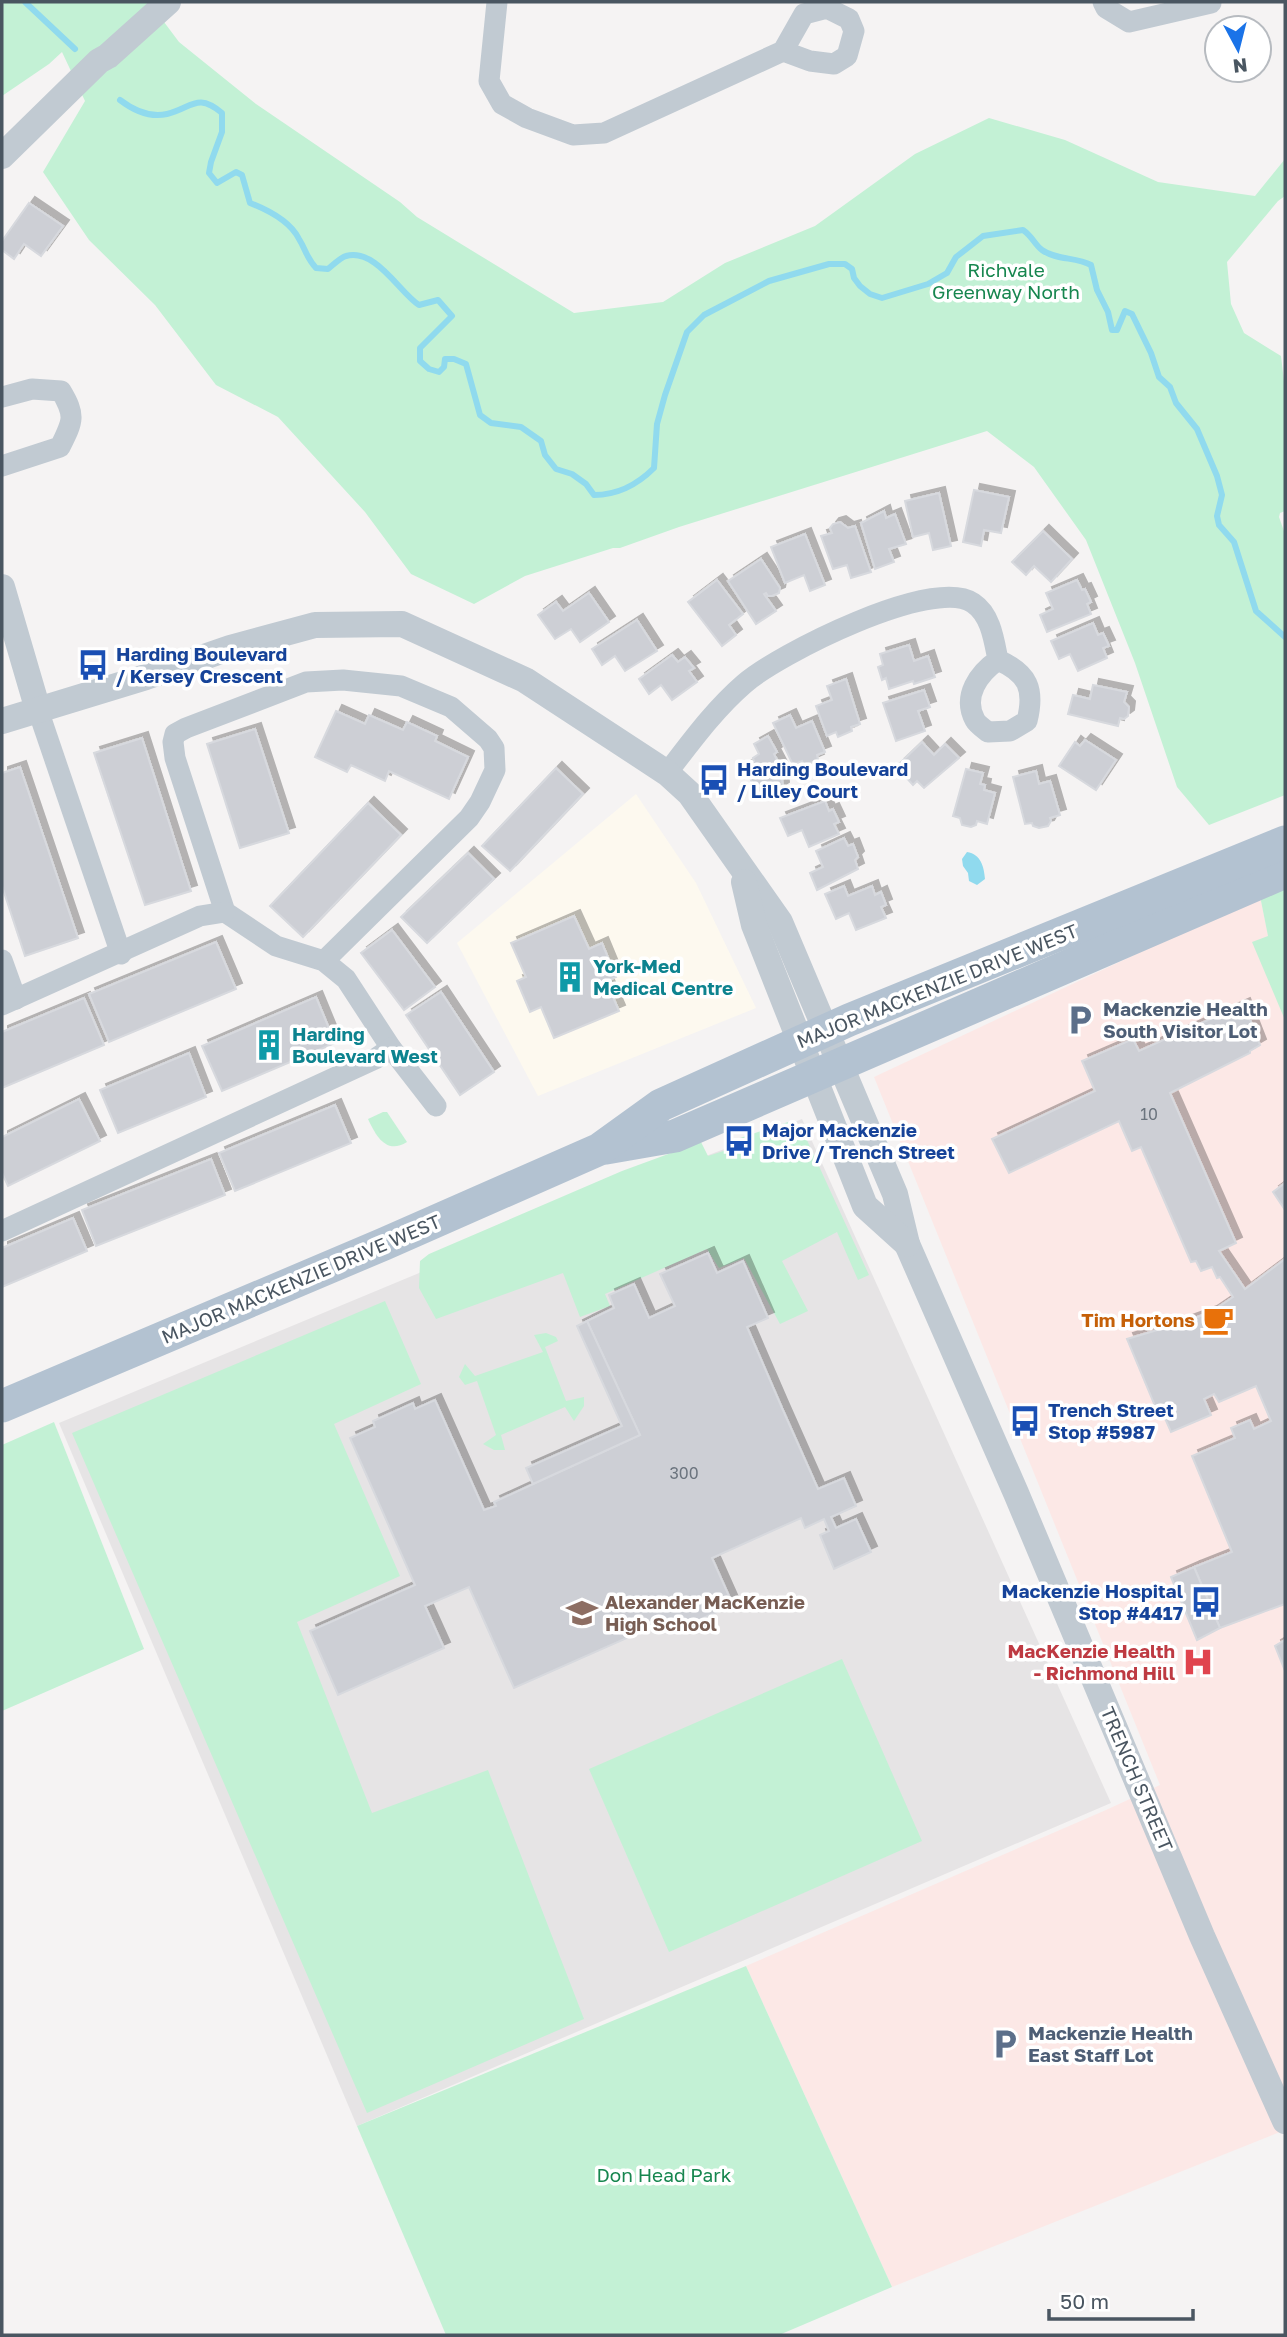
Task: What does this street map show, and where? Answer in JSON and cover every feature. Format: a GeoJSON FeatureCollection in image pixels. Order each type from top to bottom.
{"type":"FeatureCollection","features":[{"type":"Feature","properties":{"kind":"main road","name":"MAJOR MACKENZIE DRIVE WEST"},"geometry":{"type":"LineString","coordinates":[[2,1406],[600,1149],[661,1105],[814,1036],[1285,842]]}},
{"type":"Feature","properties":{"kind":"main road","name":"MAJOR MACKENZIE DRIVE WEST"},"geometry":{"type":"LineString","coordinates":[[600,1149],[675,1136],[1285,872]]}},
{"type":"Feature","properties":{"kind":"street"},"geometry":{"type":"LineString","coordinates":[[2,156],[99,61],[168,2]]}},
{"type":"Feature","properties":{"kind":"street"},"geometry":{"type":"LineString","coordinates":[[497,2],[489,81],[502,104],[527,118],[573,135],[604,133],[783,51]]}},
{"type":"Feature","properties":{"kind":"street"},"geometry":{"type":"LineString","coordinates":[[1103,2],[1106,8],[1129,22],[1211,3]]}},
{"type":"Feature","properties":{"kind":"street"},"geometry":{"type":"LineString","coordinates":[[2,397],[32,389],[61,391],[71,407],[73,422],[60,447],[2,466]]}},
{"type":"Feature","properties":{"kind":"street"},"geometry":{"type":"LineString","coordinates":[[2,587],[38,710],[121,954]]}},
{"type":"Feature","properties":{"kind":"street"},"geometry":{"type":"LineString","coordinates":[[2,721],[315,625],[402,624],[525,680],[667,773],[717,710],[745,683],[783,656],[883,612],[933,597],[959,596],[982,610],[993,634],[998,660]]}},
{"type":"Feature","properties":{"kind":"street"},"geometry":{"type":"LineString","coordinates":[[324,961],[469,818],[495,770],[494,748],[488,739],[451,707],[401,686],[343,680],[306,682],[206,719],[175,734],[173,742],[175,758],[225,912],[276,946],[324,961],[345,979],[391,1048],[436,1106]]}},
{"type":"Feature","properties":{"kind":"street","name":"TRENCH STREET"},"geometry":{"type":"LineString","coordinates":[[667,773],[690,794],[740,866],[754,925],[814,1036],[865,1206],[908,1244],[1202,1936],[1285,2121]]}},
{"type":"Feature","properties":{"kind":"street"},"geometry":{"type":"LineString","coordinates":[[2,960],[9,1002],[121,954],[200,916],[225,912]]}},
{"type":"Feature","properties":{"kind":"street"},"geometry":{"type":"LineString","coordinates":[[2,1231],[375,1059],[391,1048]]}},
{"type":"Feature","properties":{"kind":"shaded area"},"geometry":{"type":"Polygon","coordinates":[[[636,794],[696,883],[756,1008],[538,1096],[457,943],[636,794]]]}},
{"type":"Feature","properties":{"kind":"shaded area","name":"MacKenzie Health - Richmond Hill"},"geometry":{"type":"Polygon","coordinates":[[[1260,896],[1275,968],[1285,994],[1285,2130],[892,2287],[746,1966],[1160,1785],[874,1077],[1260,896]]]}},
{"type":"Feature","properties":{"kind":"shaded area","name":"Alexander MacKenzie High School"},"geometry":{"type":"Polygon","coordinates":[[[802,1119],[1111,1803],[357,2126],[59,1423],[628,1186],[802,1119]]]}},
{"type":"Feature","properties":{"kind":"green space","name":"Richvale Greenway North"},"geometry":{"type":"Polygon","coordinates":[[[2,2],[149,2],[179,42],[256,104],[400,202],[417,217],[574,313],[663,302],[725,263],[815,226],[915,154],[989,118],[1065,140],[1158,182],[1255,196],[1285,159],[1285,196],[1227,262],[1231,304],[1244,333],[1281,356],[1285,390],[1285,511],[1280,513],[1279,517],[1285,534],[1285,795],[1209,825],[1177,787],[1135,663],[1086,540],[1034,467],[987,431],[525,576],[474,604],[411,574],[365,512],[278,417],[216,385],[155,305],[89,240],[43,172],[85,101],[62,52],[2,96],[2,2]]]}},
{"type":"Feature","properties":{"kind":"green space"},"geometry":{"type":"Polygon","coordinates":[[[1285,882],[1285,1020],[1252,942],[1268,936],[1260,896],[1285,882]]]}},
{"type":"Feature","properties":{"kind":"green space"},"geometry":{"type":"Polygon","coordinates":[[[387,1112],[407,1142],[393,1146],[378,1137],[368,1119],[387,1112]]]}},
{"type":"Feature","properties":{"kind":"green space"},"geometry":{"type":"Polygon","coordinates":[[[788,1122],[806,1138],[869,1275],[858,1280],[837,1232],[782,1261],[808,1311],[780,1324],[744,1258],[719,1268],[707,1249],[605,1294],[610,1306],[580,1317],[563,1273],[436,1319],[419,1288],[420,1261],[429,1254],[622,1171],[701,1142],[708,1156],[742,1145],[740,1138],[788,1122]]]}},
{"type":"Feature","properties":{"kind":"green space"},"geometry":{"type":"Polygon","coordinates":[[[385,1301],[421,1384],[334,1424],[400,1576],[297,1622],[372,1813],[488,1770],[584,2019],[367,2113],[72,1433],[385,1301]]]}},
{"type":"Feature","properties":{"kind":"green space"},"geometry":{"type":"Polygon","coordinates":[[[546,1333],[556,1337],[558,1341],[545,1347],[566,1401],[584,1397],[584,1406],[574,1421],[565,1407],[501,1435],[505,1450],[494,1450],[483,1444],[496,1435],[477,1381],[465,1385],[459,1377],[465,1364],[475,1376],[543,1352],[534,1335],[546,1333]]]}},
{"type":"Feature","properties":{"kind":"green space"},"geometry":{"type":"Polygon","coordinates":[[[54,1422],[144,1649],[2,1711],[2,1445],[54,1422]]]}},
{"type":"Feature","properties":{"kind":"green space"},"geometry":{"type":"Polygon","coordinates":[[[842,1659],[922,1841],[669,1952],[589,1769],[842,1659]]]}},
{"type":"Feature","properties":{"kind":"green space","name":"Don Head Park"},"geometry":{"type":"Polygon","coordinates":[[[746,1966],[892,2287],[779,2335],[446,2335],[357,2126],[746,1966]]]}},
{"type":"Feature","properties":{"kind":"water"},"geometry":{"type":"Polygon","coordinates":[[[967,852],[976,855],[983,866],[985,879],[977,885],[969,881],[963,866],[962,859],[967,852]]]}},
{"type":"Feature","properties":{"kind":"building"},"geometry":{"type":"Polygon","coordinates":[[[29,203],[63,226],[41,256],[24,244],[14,259],[2,250],[2,241],[29,203]]]}},
{"type":"Feature","properties":{"kind":"building"},"geometry":{"type":"Polygon","coordinates":[[[974,490],[1009,497],[1001,533],[984,530],[981,546],[963,542],[974,490]]]}},
{"type":"Feature","properties":{"kind":"building"},"geometry":{"type":"Polygon","coordinates":[[[939,493],[951,546],[933,550],[929,533],[913,537],[905,501],[939,493]]]}},
{"type":"Feature","properties":{"kind":"building"},"geometry":{"type":"Polygon","coordinates":[[[884,511],[886,518],[895,514],[906,544],[889,549],[894,562],[875,569],[861,523],[884,511]]]}},
{"type":"Feature","properties":{"kind":"building"},"geometry":{"type":"Polygon","coordinates":[[[840,522],[848,528],[855,526],[871,572],[851,578],[847,565],[833,569],[821,536],[832,533],[830,528],[840,522]]]}},
{"type":"Feature","properties":{"kind":"building"},"geometry":{"type":"Polygon","coordinates":[[[1043,531],[1072,559],[1051,582],[1034,566],[1026,575],[1012,562],[1043,531]]]}},
{"type":"Feature","properties":{"kind":"building"},"geometry":{"type":"Polygon","coordinates":[[[805,534],[825,585],[810,591],[804,575],[785,583],[771,547],[805,534]]]}},
{"type":"Feature","properties":{"kind":"building"},"geometry":{"type":"Polygon","coordinates":[[[761,559],[780,588],[779,593],[772,596],[764,594],[776,611],[756,624],[728,581],[761,559]]]}},
{"type":"Feature","properties":{"kind":"building"},"geometry":{"type":"Polygon","coordinates":[[[717,580],[743,614],[729,625],[736,635],[722,646],[688,602],[717,580]]]}},
{"type":"Feature","properties":{"kind":"building"},"geometry":{"type":"Polygon","coordinates":[[[1077,580],[1091,602],[1087,604],[1091,614],[1047,632],[1040,615],[1053,609],[1046,593],[1077,580]]]}},
{"type":"Feature","properties":{"kind":"building"},"geometry":{"type":"Polygon","coordinates":[[[589,593],[609,622],[580,642],[571,629],[555,639],[538,615],[556,602],[563,611],[589,593]]]}},
{"type":"Feature","properties":{"kind":"building"},"geometry":{"type":"Polygon","coordinates":[[[637,620],[657,651],[625,671],[615,656],[602,665],[592,649],[637,620]]]}},
{"type":"Feature","properties":{"kind":"building"},"geometry":{"type":"Polygon","coordinates":[[[1093,623],[1098,635],[1103,633],[1109,646],[1103,648],[1107,658],[1078,671],[1070,654],[1059,659],[1051,641],[1093,623]]]}},
{"type":"Feature","properties":{"kind":"building"},"geometry":{"type":"Polygon","coordinates":[[[909,645],[914,661],[928,656],[935,677],[889,689],[886,678],[882,680],[878,667],[883,665],[880,654],[909,645]]]}},
{"type":"Feature","properties":{"kind":"building"},"geometry":{"type":"Polygon","coordinates":[[[672,655],[678,662],[685,657],[694,668],[689,671],[697,682],[672,700],[661,685],[649,694],[639,679],[672,655]]]}},
{"type":"Feature","properties":{"kind":"building"},"geometry":{"type":"Polygon","coordinates":[[[846,679],[860,724],[838,737],[836,732],[827,736],[816,706],[832,700],[827,686],[846,679]]]}},
{"type":"Feature","properties":{"kind":"building"},"geometry":{"type":"Polygon","coordinates":[[[1093,685],[1127,692],[1124,702],[1129,707],[1128,716],[1120,718],[1118,726],[1068,714],[1073,695],[1090,699],[1093,685]]]}},
{"type":"Feature","properties":{"kind":"building"},"geometry":{"type":"Polygon","coordinates":[[[924,690],[930,707],[918,711],[925,731],[896,741],[883,703],[924,690]]]}},
{"type":"Feature","properties":{"kind":"building"},"geometry":{"type":"Polygon","coordinates":[[[336,711],[365,724],[369,715],[403,730],[407,722],[437,736],[435,741],[468,757],[449,799],[389,771],[385,781],[351,765],[347,772],[315,757],[336,711]]]}},
{"type":"Feature","properties":{"kind":"building"},"geometry":{"type":"Polygon","coordinates":[[[790,715],[796,728],[812,721],[825,752],[817,755],[818,760],[804,766],[802,761],[793,765],[773,723],[790,715]]]}},
{"type":"Feature","properties":{"kind":"building"},"geometry":{"type":"Polygon","coordinates":[[[255,729],[289,833],[240,848],[207,744],[255,729]]]}},
{"type":"Feature","properties":{"kind":"building"},"geometry":{"type":"Polygon","coordinates":[[[768,736],[786,777],[782,779],[783,788],[775,793],[770,793],[768,788],[758,793],[744,767],[759,754],[754,744],[768,736]]]}},
{"type":"Feature","properties":{"kind":"building"},"geometry":{"type":"Polygon","coordinates":[[[142,738],[191,891],[145,905],[94,753],[142,738]]]}},
{"type":"Feature","properties":{"kind":"building"},"geometry":{"type":"Polygon","coordinates":[[[1085,740],[1116,760],[1096,790],[1059,766],[1075,742],[1080,746],[1085,740]]]}},
{"type":"Feature","properties":{"kind":"building"},"geometry":{"type":"Polygon","coordinates":[[[922,742],[934,755],[945,744],[959,758],[924,788],[917,781],[913,785],[904,775],[907,772],[899,764],[922,742]]]}},
{"type":"Feature","properties":{"kind":"building"},"geometry":{"type":"Polygon","coordinates":[[[20,767],[78,938],[25,956],[2,886],[2,773],[20,767]]]}},
{"type":"Feature","properties":{"kind":"building"},"geometry":{"type":"Polygon","coordinates":[[[556,768],[583,794],[510,871],[482,846],[556,768]]]}},
{"type":"Feature","properties":{"kind":"building"},"geometry":{"type":"Polygon","coordinates":[[[966,769],[983,773],[980,784],[985,785],[984,790],[995,793],[987,824],[977,821],[976,825],[971,827],[962,825],[960,818],[953,816],[966,769]]]}},
{"type":"Feature","properties":{"kind":"building"},"geometry":{"type":"Polygon","coordinates":[[[1036,771],[1039,784],[1050,781],[1060,815],[1050,818],[1048,826],[1039,828],[1032,823],[1025,824],[1013,777],[1036,771]]]}},
{"type":"Feature","properties":{"kind":"building"},"geometry":{"type":"Polygon","coordinates":[[[825,801],[829,811],[833,809],[839,822],[834,824],[839,834],[809,847],[802,830],[788,836],[780,818],[825,801]]]}},
{"type":"Feature","properties":{"kind":"building"},"geometry":{"type":"Polygon","coordinates":[[[368,803],[401,835],[303,937],[270,906],[368,803]]]}},
{"type":"Feature","properties":{"kind":"building"},"geometry":{"type":"Polygon","coordinates":[[[844,838],[848,846],[853,844],[858,857],[855,860],[858,869],[817,890],[810,873],[823,867],[816,851],[844,838]]]}},
{"type":"Feature","properties":{"kind":"building"},"geometry":{"type":"Polygon","coordinates":[[[468,853],[494,879],[427,943],[401,917],[468,853]]]}},
{"type":"Feature","properties":{"kind":"building"},"geometry":{"type":"Polygon","coordinates":[[[844,886],[848,896],[872,886],[875,895],[881,892],[886,905],[881,907],[886,918],[856,930],[849,913],[836,919],[825,894],[844,886]]]}},
{"type":"Feature","properties":{"kind":"building","name":"York-Med Medical Centre"},"geometry":{"type":"Polygon","coordinates":[[[574,916],[589,949],[602,943],[616,977],[606,981],[619,1011],[554,1038],[541,1007],[530,1012],[517,981],[526,977],[511,943],[574,916]]]}},
{"type":"Feature","properties":{"kind":"building"},"geometry":{"type":"Polygon","coordinates":[[[392,930],[435,987],[404,1010],[361,953],[392,930]]]}},
{"type":"Feature","properties":{"kind":"building"},"geometry":{"type":"Polygon","coordinates":[[[216,942],[236,989],[109,1042],[89,994],[216,942]]]}},
{"type":"Feature","properties":{"kind":"building"},"geometry":{"type":"Polygon","coordinates":[[[441,992],[494,1072],[460,1095],[406,1015],[441,992]]]}},
{"type":"Feature","properties":{"kind":"building","name":"Harding Boulevard West"},"geometry":{"type":"Polygon","coordinates":[[[316,997],[335,1043],[222,1091],[202,1046],[316,997]]]}},
{"type":"Feature","properties":{"kind":"building"},"geometry":{"type":"Polygon","coordinates":[[[84,998],[104,1045],[2,1088],[2,1032],[84,998]]]}},
{"type":"Feature","properties":{"kind":"building"},"geometry":{"type":"Polygon","coordinates":[[[1244,1004],[1260,1045],[1250,1053],[1170,1093],[1236,1243],[1219,1251],[1245,1289],[1285,1259],[1285,1604],[1220,1628],[1194,1567],[1232,1552],[1192,1456],[1235,1438],[1231,1428],[1250,1420],[1254,1429],[1271,1421],[1256,1386],[1219,1402],[1214,1394],[1204,1399],[1211,1415],[1171,1432],[1164,1416],[1160,1418],[1127,1339],[1211,1312],[1233,1297],[1220,1277],[1217,1278],[1212,1267],[1201,1271],[1196,1261],[1191,1262],[1141,1147],[1132,1151],[1119,1121],[1009,1173],[992,1139],[1095,1091],[1082,1061],[1133,1039],[1139,1051],[1244,1004]]]}},
{"type":"Feature","properties":{"kind":"building"},"geometry":{"type":"Polygon","coordinates":[[[189,1053],[206,1097],[118,1133],[100,1090],[189,1053]]]}},
{"type":"Feature","properties":{"kind":"building"},"geometry":{"type":"Polygon","coordinates":[[[79,1099],[100,1141],[8,1186],[2,1173],[2,1137],[79,1099]]]}},
{"type":"Feature","properties":{"kind":"building"},"geometry":{"type":"Polygon","coordinates":[[[335,1105],[351,1143],[235,1191],[219,1153],[335,1105]]]}},
{"type":"Feature","properties":{"kind":"building"},"geometry":{"type":"Polygon","coordinates":[[[211,1159],[225,1195],[96,1246],[82,1210],[211,1159]]]}},
{"type":"Feature","properties":{"kind":"building"},"geometry":{"type":"Polygon","coordinates":[[[1285,1183],[1285,1210],[1273,1192],[1285,1183]]]}},
{"type":"Feature","properties":{"kind":"building"},"geometry":{"type":"Polygon","coordinates":[[[73,1218],[87,1251],[2,1287],[2,1248],[73,1218]]]}},
{"type":"Feature","properties":{"kind":"building"},"geometry":{"type":"Polygon","coordinates":[[[708,1253],[717,1273],[743,1261],[768,1318],[747,1327],[782,1408],[818,1489],[844,1478],[856,1506],[831,1517],[836,1528],[856,1519],[871,1552],[834,1569],[820,1535],[829,1531],[824,1519],[805,1528],[801,1518],[712,1558],[733,1605],[676,1630],[674,1627],[668,1629],[665,1621],[514,1688],[469,1587],[425,1606],[444,1648],[338,1695],[310,1631],[415,1585],[350,1438],[375,1427],[373,1421],[413,1403],[415,1409],[435,1400],[484,1510],[496,1506],[494,1502],[640,1435],[587,1321],[614,1308],[609,1295],[634,1284],[649,1318],[675,1306],[660,1274],[708,1253]]]}},
{"type":"Feature","properties":{"kind":"building"},"geometry":{"type":"Polygon","coordinates":[[[587,1321],[640,1435],[533,1484],[526,1468],[622,1426],[577,1326],[587,1321]]]}},
{"type":"Feature","properties":{"kind":"building"},"geometry":{"type":"Polygon","coordinates":[[[1194,1567],[1220,1628],[1197,1640],[1171,1577],[1194,1567]]]}},
{"type":"Feature","properties":{"kind":"building"},"geometry":{"type":"Polygon","coordinates":[[[1285,1640],[1285,1671],[1275,1646],[1285,1640]]]}},
{"type":"Feature","properties":{"kind":"waterway"},"geometry":{"type":"LineString","coordinates":[[25,2],[75,49]]}},
{"type":"Feature","properties":{"kind":"waterway"},"geometry":{"type":"LineString","coordinates":[[120,100],[136,110],[154,115],[167,114],[194,103],[206,103],[222,113],[222,132],[209,173],[217,183],[236,172],[242,175],[250,203],[271,213],[290,227],[316,268],[328,269],[339,259],[357,255],[377,265],[419,305],[438,300],[452,316],[420,348],[420,361],[429,369],[439,372],[444,367],[445,359],[466,364],[480,415],[491,423],[521,427],[541,441],[545,455],[556,469],[572,474],[586,484],[594,495],[627,488],[654,468],[657,424],[665,395],[687,332],[704,315],[769,281],[829,264],[845,264],[852,269],[860,286],[870,294],[882,298],[928,284],[947,273],[956,257],[983,236],[1023,230],[1048,253],[1091,265],[1112,330],[1117,330],[1125,311],[1132,314],[1151,353],[1159,377],[1170,387],[1176,403],[1197,429],[1217,476],[1222,495],[1217,516],[1219,525],[1234,542],[1256,611],[1285,637]]}},
{"type":"Feature","properties":{"kind":"place","name":"Harding Boulevard / Kersey Crescent"},"geometry":{"type":"Point","coordinates":[93,665]}},
{"type":"Feature","properties":{"kind":"place","name":"Harding Boulevard / Lilley Court"},"geometry":{"type":"Point","coordinates":[714,780]}},
{"type":"Feature","properties":{"kind":"place","name":"York-Med Medical Centre"},"geometry":{"type":"Point","coordinates":[570,977]}},
{"type":"Feature","properties":{"kind":"place","name":"Mackenzie Health South Visitor Lot"},"geometry":{"type":"Point","coordinates":[1080,1020]}},
{"type":"Feature","properties":{"kind":"place","name":"Harding Boulevard West"},"geometry":{"type":"Point","coordinates":[269,1045]}},
{"type":"Feature","properties":{"kind":"place","name":"Major Mackenzie Drive / Trench Street"},"geometry":{"type":"Point","coordinates":[739,1141]}},
{"type":"Feature","properties":{"kind":"place","name":"Tim Hortons"},"geometry":{"type":"Point","coordinates":[1218,1320]}},
{"type":"Feature","properties":{"kind":"place","name":"Trench Street Stop #5987"},"geometry":{"type":"Point","coordinates":[1025,1421]}},
{"type":"Feature","properties":{"kind":"place","name":"Mackenzie Hospital Stop #4417"},"geometry":{"type":"Point","coordinates":[1206,1602]}},
{"type":"Feature","properties":{"kind":"place","name":"Alexander MacKenzie High School"},"geometry":{"type":"Point","coordinates":[582,1613]}},
{"type":"Feature","properties":{"kind":"place","name":"MacKenzie Health - Richmond Hill"},"geometry":{"type":"Point","coordinates":[1198,1662]}},
{"type":"Feature","properties":{"kind":"place","name":"Mackenzie Health East Staff Lot"},"geometry":{"type":"Point","coordinates":[1005,2044]}}]}
